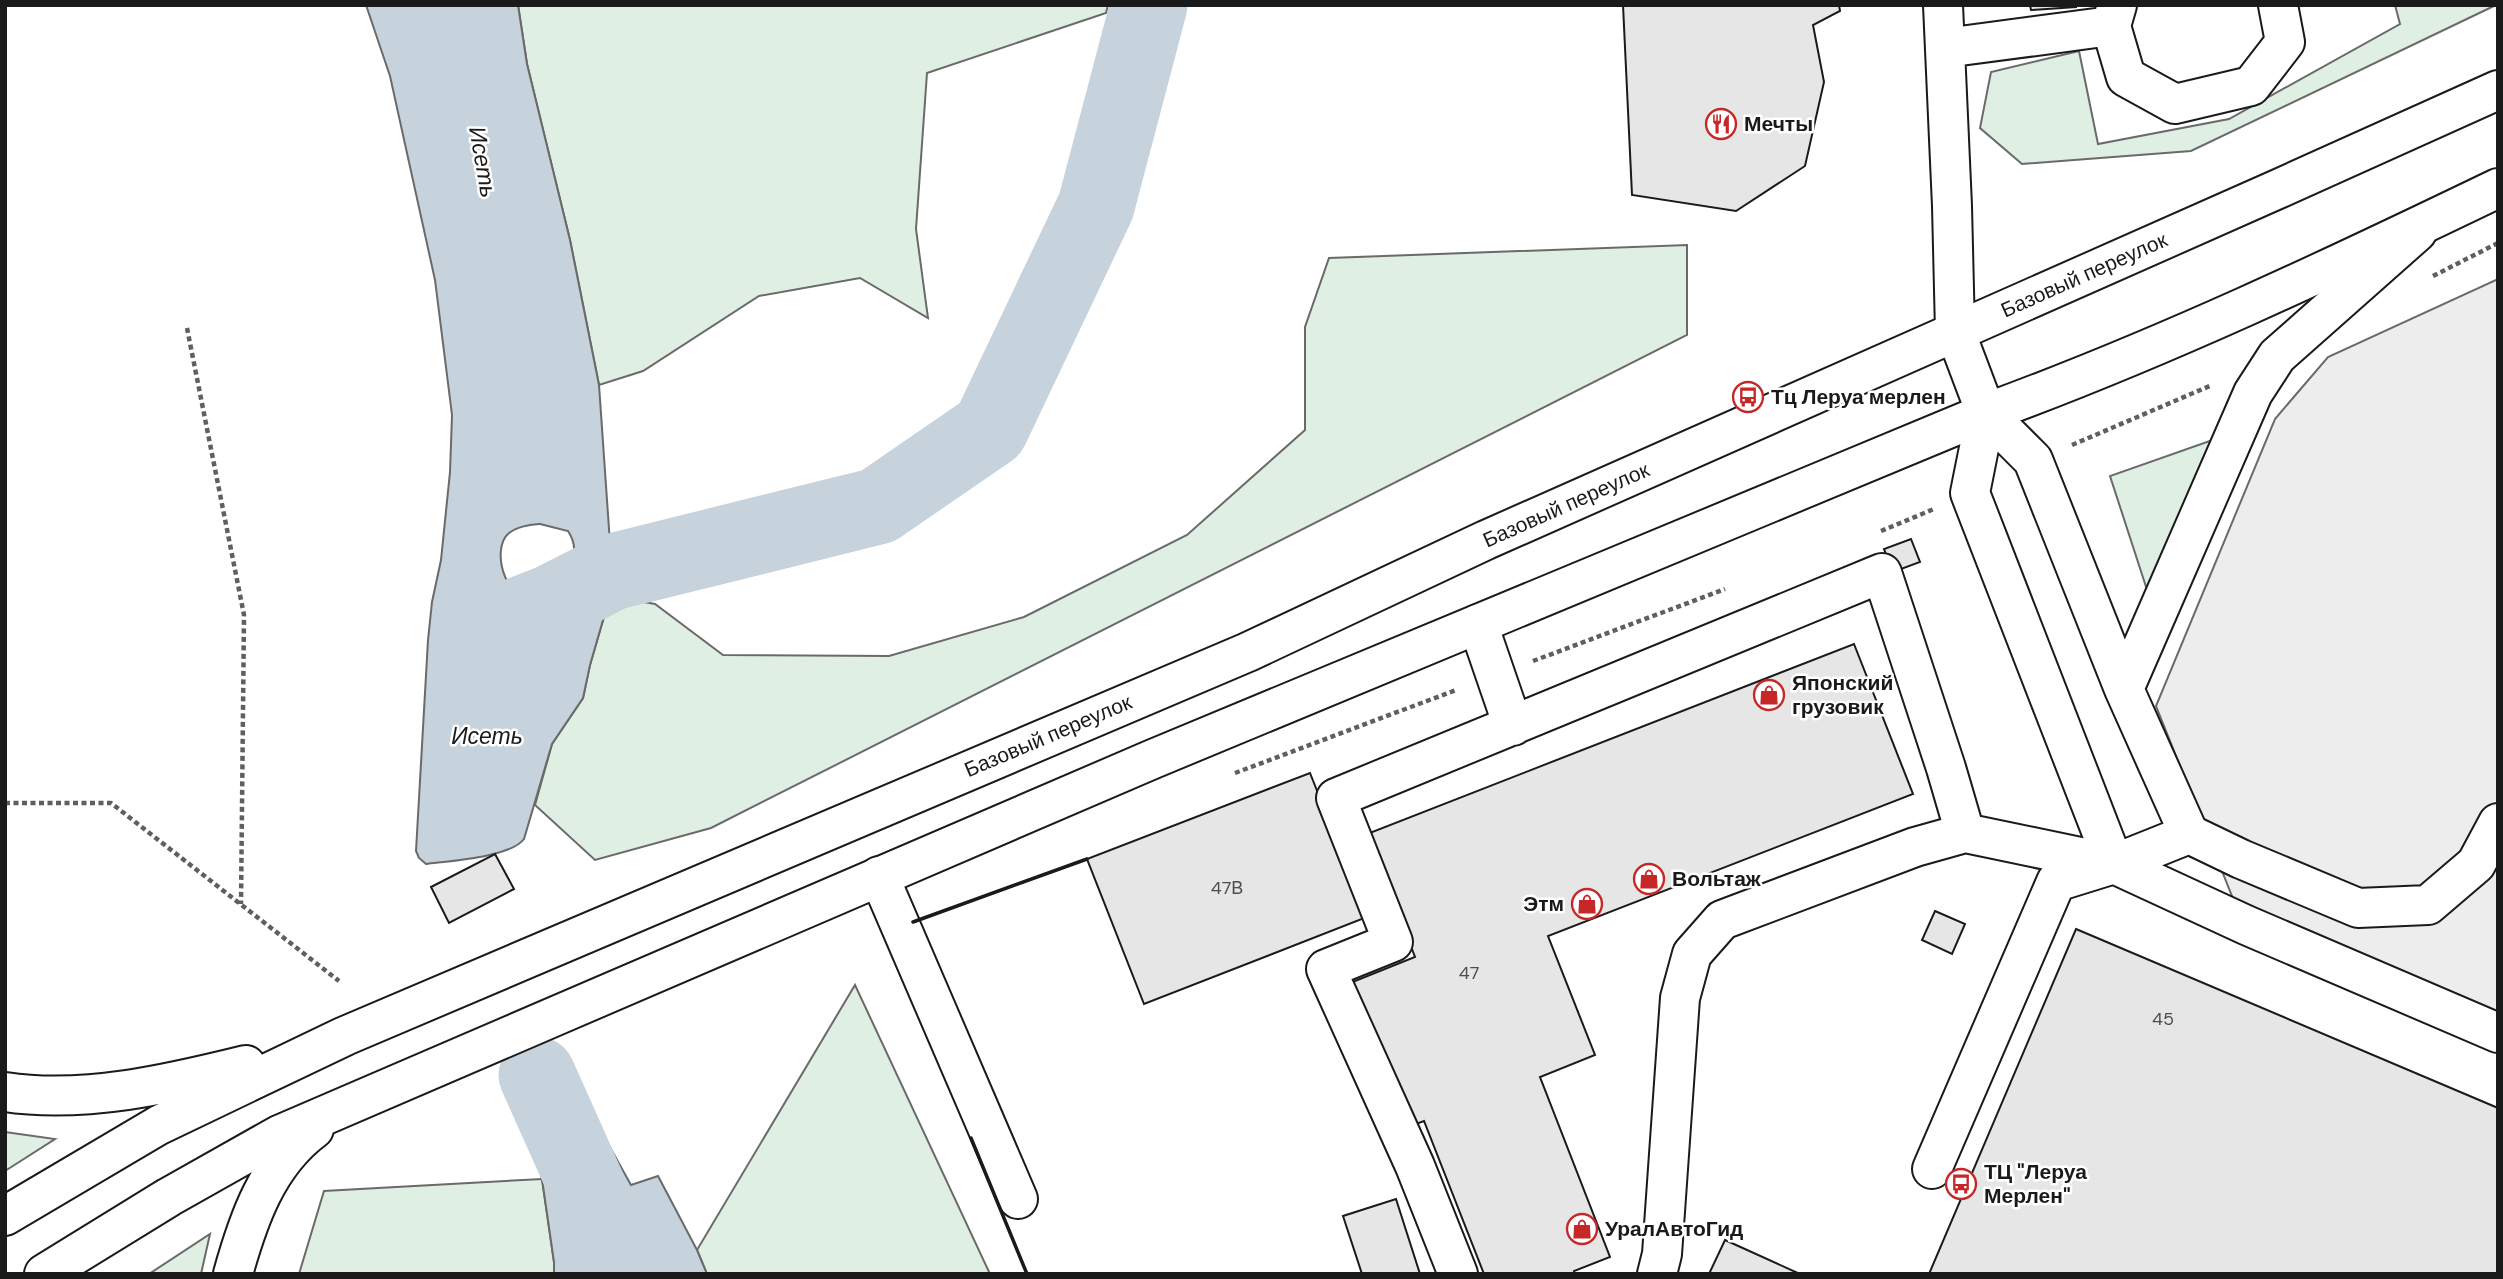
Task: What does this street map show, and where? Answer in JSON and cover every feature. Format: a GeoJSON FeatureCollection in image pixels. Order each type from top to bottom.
{"type":"FeatureCollection","features":[{"type":"Feature","properties":{"kind":"main road"},"geometry":{"type":"LineString","coordinates":[[1943,5],[1955,331],[1986,413],[2033,460],[2124,689],[2189,834],[2358,908],[2428,905],[2476,864],[2498,823]]}},
{"type":"Feature","properties":{"kind":"main road"},"geometry":{"type":"LineString","coordinates":[[1945,48],[2114,15],[2126,77],[2175,104],[2250,86],[2285,42],[2278,5]]}},
{"type":"Feature","properties":{"kind":"main road","name":"Базовый переулок"},"geometry":{"type":"LineString","coordinates":[[345,1036],[1248,652],[1486,540],[2498,90]]}},
{"type":"Feature","properties":{"kind":"main road"},"geometry":{"type":"LineString","coordinates":[[44,1274],[169,1197],[279,1135],[1153,759],[1986,413],[2055,388],[2294,286],[2498,188]]}},
{"type":"Feature","properties":{"kind":"main road"},"geometry":{"type":"LineString","coordinates":[[2124,689],[2253,393],[2277,356],[2428,222]]}},
{"type":"Feature","properties":{"kind":"main road"},"geometry":{"type":"LineString","coordinates":[[1986,413],[1970,493],[2114,864]]}},
{"type":"Feature","properties":{"kind":"main road"},"geometry":{"type":"LineString","coordinates":[[1458,1274],[1415,1167],[1326,969],[1393,942],[1336,798],[1882,573],[1947,768],[1965,833]]}},
{"type":"Feature","properties":{"kind":"main road"},"geometry":{"type":"LineString","coordinates":[[1478,624],[1513,726]]}},
{"type":"Feature","properties":{"kind":"main road"},"geometry":{"type":"LineString","coordinates":[[1657,1274],[1662,1254],[1680,998],[1692,954],[1722,920],[1915,847],[1965,833],[2114,864],[2246,925],[2498,1033]]}},
{"type":"Feature","properties":{"kind":"main road"},"geometry":{"type":"LineString","coordinates":[[1932,1169],[2056,882],[2114,864],[2189,834]]}},
{"type":"Feature","properties":{"kind":"main road"},"geometry":{"type":"LineString","coordinates":[[879,876],[1018,1199]]}},
{"type":"Feature","properties":{"kind":"main road"},"geometry":{"type":"LineString","coordinates":[[5,1092],[112,1092],[181,1081],[257,1063],[345,1036]]}},
{"type":"Feature","properties":{"kind":"main road"},"geometry":{"type":"LineString","coordinates":[[5,1216],[159,1125],[345,1036]]}},
{"type":"Feature","properties":{"kind":"main road"},"geometry":{"type":"LineString","coordinates":[[233,1274],[256,1202],[278,1166],[306,1135],[344,1108]]}},
{"type":"Feature","properties":{"kind":"path"},"geometry":{"type":"LineString","coordinates":[[2424,280],[2498,243]]}},
{"type":"Feature","properties":{"kind":"path"},"geometry":{"type":"LineString","coordinates":[[187,328],[244,615],[241,904]]}},
{"type":"Feature","properties":{"kind":"path"},"geometry":{"type":"LineString","coordinates":[[2033,460],[2217,382]]}},
{"type":"Feature","properties":{"kind":"path"},"geometry":{"type":"LineString","coordinates":[[1877,532],[1970,493]]}},
{"type":"Feature","properties":{"kind":"path"},"geometry":{"type":"LineString","coordinates":[[1225,777],[1737,585]]}},
{"type":"Feature","properties":{"kind":"path"},"geometry":{"type":"LineString","coordinates":[[5,803],[111,803],[340,981]]}},
{"type":"Feature","properties":{"kind":"green space"},"geometry":{"type":"Polygon","coordinates":[[[518,5],[1108,5],[1106,13],[927,73],[916,229],[928,318],[860,278],[759,296],[643,371],[599,385],[570,240],[527,64],[518,5]]]}},
{"type":"Feature","properties":{"kind":"green space"},"geometry":{"type":"Polygon","coordinates":[[[2395,5],[2496,5],[2191,151],[2022,164],[1980,128],[1991,72],[2079,51],[2098,144],[2229,119],[2400,24],[2395,5]]]}},
{"type":"Feature","properties":{"kind":"green space"},"geometry":{"type":"Polygon","coordinates":[[[1687,245],[1687,335],[711,828],[595,860],[535,805],[552,744],[583,698],[610,596],[655,604],[723,655],[889,656],[1024,617],[1187,535],[1305,430],[1305,327],[1329,258],[1687,245]]]}},
{"type":"Feature","properties":{"kind":"green space"},"geometry":{"type":"Polygon","coordinates":[[[2224,436],[2150,599],[2110,476],[2224,436]]]}},
{"type":"Feature","properties":{"kind":"green space"},"geometry":{"type":"Polygon","coordinates":[[[855,985],[990,1274],[707,1274],[697,1250],[855,985]]]}},
{"type":"Feature","properties":{"kind":"green space"},"geometry":{"type":"Polygon","coordinates":[[[5,1132],[55,1139],[5,1171],[5,1132]]]}},
{"type":"Feature","properties":{"kind":"green space"},"geometry":{"type":"Polygon","coordinates":[[[542,1179],[554,1274],[299,1274],[324,1191],[542,1179]]]}},
{"type":"Feature","properties":{"kind":"green space"},"geometry":{"type":"Polygon","coordinates":[[[210,1234],[201,1274],[149,1274],[210,1234]]]}},
{"type":"Feature","properties":{"kind":"shaded area"},"geometry":{"type":"Polygon","coordinates":[[[2498,279],[2498,1021],[2238,911],[2156,706],[2275,419],[2328,357],[2498,279]]]}},
{"type":"Feature","properties":{"kind":"water"},"geometry":{"type":"Polygon","coordinates":[[[366,5],[518,5],[527,64],[570,240],[599,385],[612,572],[610,596],[583,698],[552,744],[524,839],[517,845],[493,854],[426,864],[416,851],[428,640],[432,602],[441,560],[450,472],[452,415],[435,280],[390,76],[366,5]],[[540,524],[520,527],[509,533],[503,541],[501,552],[505,577],[511,588],[528,599],[549,588],[565,570],[574,551],[568,531],[540,524]]]}},
{"type":"Feature","properties":{"kind":"water"},"geometry":{"type":"Polygon","coordinates":[[[540,1083],[577,1088],[631,1185],[658,1176],[707,1274],[554,1274],[542,1179],[525,1112],[540,1083]]]}},
{"type":"Feature","properties":{"kind":"building","name":"Мечты"},"geometry":{"type":"Polygon","coordinates":[[[1623,5],[1839,5],[1840,11],[1813,25],[1824,82],[1805,166],[1736,211],[1632,195],[1623,5]]]}},
{"type":"Feature","properties":{"kind":"building"},"geometry":{"type":"Polygon","coordinates":[[[2030,5],[2076,5],[2076,7],[2031,10],[2030,5]]]}},
{"type":"Feature","properties":{"kind":"building"},"geometry":{"type":"Polygon","coordinates":[[[1911,539],[1920,562],[1893,572],[1884,549],[1911,539]]]}},
{"type":"Feature","properties":{"kind":"building"},"geometry":{"type":"Polygon","coordinates":[[[1854,644],[1913,794],[1548,936],[1595,1055],[1540,1077],[1610,1257],[1574,1271],[1575,1274],[1484,1274],[1424,1121],[1391,1133],[1335,989],[1415,957],[1367,834],[1854,644]]]}},
{"type":"Feature","properties":{"kind":"building"},"geometry":{"type":"Polygon","coordinates":[[[1310,773],[1367,917],[1144,1004],[1087,859],[1310,773]]]}},
{"type":"Feature","properties":{"kind":"building"},"geometry":{"type":"Polygon","coordinates":[[[495,854],[514,889],[449,923],[431,887],[495,854]]]}},
{"type":"Feature","properties":{"kind":"building"},"geometry":{"type":"Polygon","coordinates":[[[1935,911],[1965,924],[1952,954],[1922,940],[1935,911]]]}},
{"type":"Feature","properties":{"kind":"building"},"geometry":{"type":"Polygon","coordinates":[[[2076,929],[2498,1108],[2498,1274],[1929,1274],[2076,929]]]}},
{"type":"Feature","properties":{"kind":"building"},"geometry":{"type":"Polygon","coordinates":[[[1396,1199],[1420,1274],[1362,1274],[1343,1216],[1396,1199]]]}},
{"type":"Feature","properties":{"kind":"building"},"geometry":{"type":"Polygon","coordinates":[[[1725,1240],[1800,1274],[1709,1274],[1725,1240]]]}},
{"type":"Feature","properties":{"kind":"waterway"},"geometry":{"type":"LineString","coordinates":[[518,616],[551,603],[612,572],[878,506],[990,429],[1096,206],[1149,5]]}},
{"type":"Feature","properties":{"kind":"waterway","name":"Исеть"},"geometry":{"type":"LineString","coordinates":[[537,1075],[626,1274]]}},
{"type":"Feature","properties":{"kind":"wall"},"geometry":{"type":"LineString","coordinates":[[913,922],[1087,859]]}},
{"type":"Feature","properties":{"kind":"wall"},"geometry":{"type":"LineString","coordinates":[[971,1138],[1027,1274]]}},
{"type":"Feature","properties":{"kind":"place","name":"Мечты"},"geometry":{"type":"Point","coordinates":[1721,124]}},
{"type":"Feature","properties":{"kind":"place","name":"Тц Леруа мерлен"},"geometry":{"type":"Point","coordinates":[1748,397]}},
{"type":"Feature","properties":{"kind":"place","name":"Японский грузовик"},"geometry":{"type":"Point","coordinates":[1769,695]}},
{"type":"Feature","properties":{"kind":"place","name":"Вольтаж"},"geometry":{"type":"Point","coordinates":[1649,879]}},
{"type":"Feature","properties":{"kind":"place","name":"Этм"},"geometry":{"type":"Point","coordinates":[1587,904]}},
{"type":"Feature","properties":{"kind":"place","name":"ТЦ \"Леруа Мерлен\""},"geometry":{"type":"Point","coordinates":[1961,1184]}},
{"type":"Feature","properties":{"kind":"place","name":"УралАвтоГид"},"geometry":{"type":"Point","coordinates":[1582,1229]}}]}
